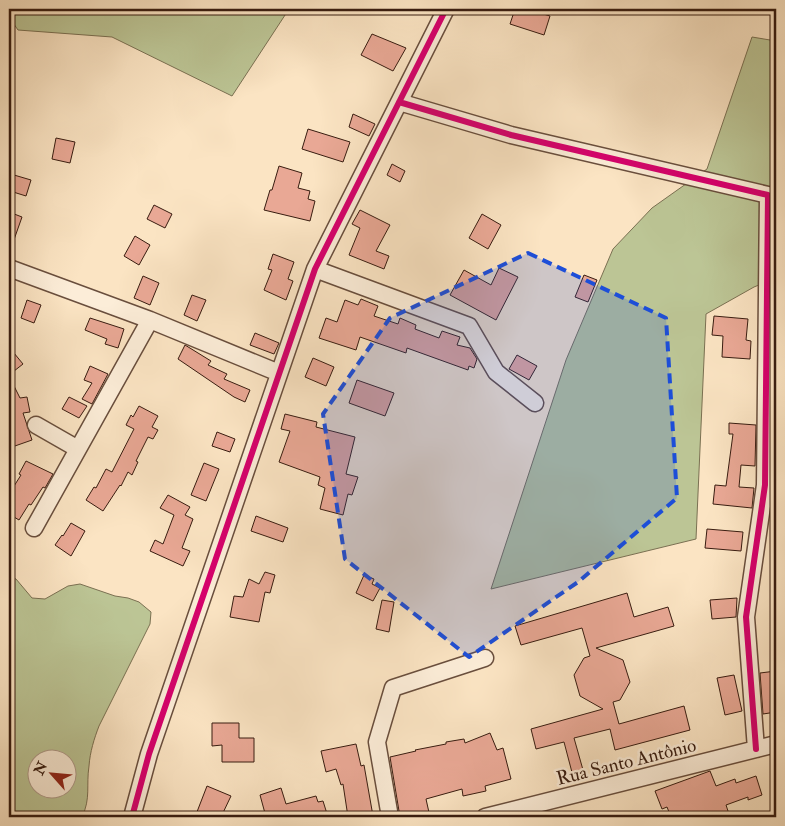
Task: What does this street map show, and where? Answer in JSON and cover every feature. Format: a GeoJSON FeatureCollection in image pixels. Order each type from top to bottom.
{"type":"FeatureCollection","features":[{"type":"Feature","properties":{"kind":"street"},"geometry":{"type":"LineString","coordinates":[[132,817],[148,754],[315,269],[446,9]]}},
{"type":"Feature","properties":{"kind":"street"},"geometry":{"type":"LineString","coordinates":[[399,102],[511,135],[768,195],[765,485],[746,617],[756,749]]}},
{"type":"Feature","properties":{"kind":"street"},"geometry":{"type":"LineString","coordinates":[[9,268],[150,320],[279,373]]}},
{"type":"Feature","properties":{"kind":"street"},"geometry":{"type":"LineString","coordinates":[[315,269],[469,326],[496,372],[535,403]]}},
{"type":"Feature","properties":{"kind":"street"},"geometry":{"type":"LineString","coordinates":[[34,528],[150,320]]}},
{"type":"Feature","properties":{"kind":"street"},"geometry":{"type":"LineString","coordinates":[[36,425],[78,450]]}},
{"type":"Feature","properties":{"kind":"street"},"geometry":{"type":"LineString","coordinates":[[390,817],[376,742],[393,688],[484,658]]}},
{"type":"Feature","properties":{"kind":"street","name":"Rua Santo Antônio"},"geometry":{"type":"LineString","coordinates":[[485,817],[776,744]]}},
{"type":"Feature","properties":{"kind":"highlighted area"},"geometry":{"type":"Polygon","coordinates":[[[528,253],[666,318],[677,498],[578,582],[469,657],[345,559],[323,414],[390,318],[528,253]]]}},
{"type":"Feature","properties":{"kind":"green space"},"geometry":{"type":"Polygon","coordinates":[[[9,9],[289,9],[232,96],[112,37],[18,30],[9,17],[9,9]]]}},
{"type":"Feature","properties":{"kind":"green space"},"geometry":{"type":"Polygon","coordinates":[[[752,37],[776,41],[776,278],[754,287],[706,314],[696,539],[491,589],[566,360],[613,249],[652,208],[707,169],[752,37]]]}},
{"type":"Feature","properties":{"kind":"green space"},"geometry":{"type":"Polygon","coordinates":[[[9,576],[16,579],[32,598],[45,599],[68,586],[80,584],[139,602],[151,612],[150,624],[97,731],[90,756],[87,798],[82,817],[9,817],[9,576]]]}},
{"type":"Feature","properties":{"kind":"building"},"geometry":{"type":"Polygon","coordinates":[[[515,9],[527,9],[550,16],[544,35],[510,24],[515,9]]]}},
{"type":"Feature","properties":{"kind":"building"},"geometry":{"type":"Polygon","coordinates":[[[372,34],[406,48],[393,71],[361,55],[372,34]]]}},
{"type":"Feature","properties":{"kind":"building"},"geometry":{"type":"Polygon","coordinates":[[[353,114],[375,124],[369,136],[349,127],[353,114]]]}},
{"type":"Feature","properties":{"kind":"building"},"geometry":{"type":"Polygon","coordinates":[[[308,129],[350,142],[343,162],[302,149],[308,129]]]}},
{"type":"Feature","properties":{"kind":"building"},"geometry":{"type":"Polygon","coordinates":[[[56,138],[75,142],[70,163],[52,159],[56,138]]]}},
{"type":"Feature","properties":{"kind":"building"},"geometry":{"type":"Polygon","coordinates":[[[392,164],[405,171],[400,182],[387,175],[392,164]]]}},
{"type":"Feature","properties":{"kind":"building"},"geometry":{"type":"Polygon","coordinates":[[[279,166],[302,173],[298,188],[310,191],[308,199],[315,201],[310,221],[264,210],[279,166]]]}},
{"type":"Feature","properties":{"kind":"building"},"geometry":{"type":"Polygon","coordinates":[[[14,175],[31,180],[26,196],[10,191],[14,175]]]}},
{"type":"Feature","properties":{"kind":"building"},"geometry":{"type":"Polygon","coordinates":[[[154,205],[172,214],[165,228],[147,219],[154,205]]]}},
{"type":"Feature","properties":{"kind":"building"},"geometry":{"type":"Polygon","coordinates":[[[360,210],[390,225],[376,251],[389,256],[384,269],[349,255],[360,228],[352,224],[360,210]]]}},
{"type":"Feature","properties":{"kind":"building"},"geometry":{"type":"Polygon","coordinates":[[[9,212],[22,217],[10,251],[9,251],[9,212]]]}},
{"type":"Feature","properties":{"kind":"building"},"geometry":{"type":"Polygon","coordinates":[[[482,214],[501,225],[488,249],[469,238],[482,214]]]}},
{"type":"Feature","properties":{"kind":"building"},"geometry":{"type":"Polygon","coordinates":[[[135,236],[150,245],[139,265],[124,256],[135,236]]]}},
{"type":"Feature","properties":{"kind":"building"},"geometry":{"type":"Polygon","coordinates":[[[273,254],[294,262],[288,279],[293,281],[286,300],[264,290],[272,270],[268,269],[273,254]]]}},
{"type":"Feature","properties":{"kind":"building"},"geometry":{"type":"Polygon","coordinates":[[[499,268],[518,277],[496,320],[450,295],[464,270],[491,285],[499,268]]]}},
{"type":"Feature","properties":{"kind":"building"},"geometry":{"type":"Polygon","coordinates":[[[584,275],[597,280],[588,302],[575,297],[584,275]]]}},
{"type":"Feature","properties":{"kind":"building"},"geometry":{"type":"Polygon","coordinates":[[[143,276],[159,283],[150,305],[134,298],[143,276]]]}},
{"type":"Feature","properties":{"kind":"building"},"geometry":{"type":"Polygon","coordinates":[[[192,295],[206,300],[197,321],[184,315],[192,295]]]}},
{"type":"Feature","properties":{"kind":"building"},"geometry":{"type":"Polygon","coordinates":[[[361,299],[378,306],[374,316],[398,324],[400,318],[416,325],[415,329],[439,338],[442,331],[460,337],[457,345],[470,348],[477,359],[474,368],[469,366],[468,370],[407,348],[406,353],[360,337],[356,350],[319,338],[326,318],[337,322],[345,300],[358,305],[361,299]]]}},
{"type":"Feature","properties":{"kind":"building"},"geometry":{"type":"Polygon","coordinates":[[[27,300],[41,305],[34,323],[21,318],[27,300]]]}},
{"type":"Feature","properties":{"kind":"building"},"geometry":{"type":"Polygon","coordinates":[[[714,316],[748,319],[746,340],[751,341],[750,359],[722,357],[723,336],[712,335],[714,316]]]}},
{"type":"Feature","properties":{"kind":"building"},"geometry":{"type":"Polygon","coordinates":[[[90,318],[124,329],[118,348],[105,344],[107,339],[85,330],[90,318]]]}},
{"type":"Feature","properties":{"kind":"building"},"geometry":{"type":"Polygon","coordinates":[[[255,333],[279,343],[274,354],[250,345],[255,333]]]}},
{"type":"Feature","properties":{"kind":"building"},"geometry":{"type":"Polygon","coordinates":[[[185,345],[211,361],[208,365],[227,374],[224,379],[250,390],[245,402],[234,397],[178,359],[185,345]]]}},
{"type":"Feature","properties":{"kind":"building"},"geometry":{"type":"Polygon","coordinates":[[[9,347],[23,364],[9,375],[9,347]]]}},
{"type":"Feature","properties":{"kind":"building"},"geometry":{"type":"Polygon","coordinates":[[[517,355],[537,366],[529,380],[509,369],[517,355]]]}},
{"type":"Feature","properties":{"kind":"building"},"geometry":{"type":"Polygon","coordinates":[[[313,358],[334,367],[326,386],[305,377],[313,358]]]}},
{"type":"Feature","properties":{"kind":"building"},"geometry":{"type":"Polygon","coordinates":[[[90,366],[108,374],[92,404],[82,399],[92,383],[84,380],[90,366]]]}},
{"type":"Feature","properties":{"kind":"building"},"geometry":{"type":"Polygon","coordinates":[[[9,376],[20,398],[27,397],[30,412],[23,413],[32,440],[12,447],[9,439],[9,376]]]}},
{"type":"Feature","properties":{"kind":"building"},"geometry":{"type":"Polygon","coordinates":[[[357,380],[394,393],[385,416],[349,403],[357,380]]]}},
{"type":"Feature","properties":{"kind":"building"},"geometry":{"type":"Polygon","coordinates":[[[69,397],[87,406],[79,418],[62,409],[69,397]]]}},
{"type":"Feature","properties":{"kind":"building"},"geometry":{"type":"Polygon","coordinates":[[[139,406],[158,416],[152,427],[158,430],[153,439],[148,437],[136,461],[138,462],[132,475],[128,472],[121,486],[103,511],[86,500],[94,487],[96,488],[106,469],[112,472],[134,429],[126,425],[131,415],[133,417],[139,406]]]}},
{"type":"Feature","properties":{"kind":"building"},"geometry":{"type":"Polygon","coordinates":[[[285,414],[317,422],[316,427],[355,437],[346,474],[358,477],[352,495],[348,494],[343,515],[320,509],[325,488],[318,485],[320,477],[279,462],[290,431],[281,429],[285,414]]]}},
{"type":"Feature","properties":{"kind":"building"},"geometry":{"type":"Polygon","coordinates":[[[729,423],[756,425],[755,466],[741,465],[739,487],[754,488],[752,508],[713,504],[715,485],[726,486],[733,434],[729,434],[729,423]]]}},
{"type":"Feature","properties":{"kind":"building"},"geometry":{"type":"Polygon","coordinates":[[[217,432],[235,439],[230,452],[212,446],[217,432]]]}},
{"type":"Feature","properties":{"kind":"building"},"geometry":{"type":"Polygon","coordinates":[[[26,461],[53,474],[45,488],[43,487],[31,505],[29,504],[19,520],[9,514],[9,494],[21,475],[19,474],[26,461]]]}},
{"type":"Feature","properties":{"kind":"building"},"geometry":{"type":"Polygon","coordinates":[[[204,463],[219,469],[206,501],[191,495],[204,463]]]}},
{"type":"Feature","properties":{"kind":"building"},"geometry":{"type":"Polygon","coordinates":[[[168,495],[190,507],[185,515],[193,519],[182,548],[190,551],[183,566],[150,551],[155,540],[163,544],[174,515],[160,508],[168,495]]]}},
{"type":"Feature","properties":{"kind":"building"},"geometry":{"type":"Polygon","coordinates":[[[256,516],[288,528],[283,542],[251,531],[256,516]]]}},
{"type":"Feature","properties":{"kind":"building"},"geometry":{"type":"Polygon","coordinates":[[[71,523],[85,531],[71,556],[55,545],[71,523]]]}},
{"type":"Feature","properties":{"kind":"building"},"geometry":{"type":"Polygon","coordinates":[[[707,529],[743,532],[741,551],[705,548],[707,529]]]}},
{"type":"Feature","properties":{"kind":"building"},"geometry":{"type":"Polygon","coordinates":[[[265,572],[275,575],[270,593],[265,592],[259,622],[230,617],[234,596],[243,597],[249,579],[259,584],[265,572]]]}},
{"type":"Feature","properties":{"kind":"building"},"geometry":{"type":"Polygon","coordinates":[[[364,575],[374,579],[372,584],[380,588],[373,601],[356,593],[364,575]]]}},
{"type":"Feature","properties":{"kind":"building"},"geometry":{"type":"Polygon","coordinates":[[[627,593],[634,617],[668,607],[674,626],[596,648],[623,660],[630,682],[620,700],[613,702],[619,724],[684,706],[690,730],[615,750],[610,729],[574,738],[585,777],[574,780],[564,742],[536,749],[531,729],[603,709],[580,696],[574,675],[584,658],[590,656],[582,628],[521,645],[515,626],[627,593]]]}},
{"type":"Feature","properties":{"kind":"building"},"geometry":{"type":"Polygon","coordinates":[[[737,598],[736,617],[712,619],[710,600],[737,598]]]}},
{"type":"Feature","properties":{"kind":"building"},"geometry":{"type":"Polygon","coordinates":[[[382,600],[394,602],[389,632],[376,629],[382,600]]]}},
{"type":"Feature","properties":{"kind":"building"},"geometry":{"type":"Polygon","coordinates":[[[776,671],[776,712],[763,714],[760,673],[776,671]]]}},
{"type":"Feature","properties":{"kind":"building"},"geometry":{"type":"Polygon","coordinates":[[[734,675],[742,711],[725,715],[717,678],[734,675]]]}},
{"type":"Feature","properties":{"kind":"building"},"geometry":{"type":"Polygon","coordinates":[[[212,723],[239,723],[239,738],[254,738],[254,762],[222,762],[222,745],[212,746],[212,723]]]}},
{"type":"Feature","properties":{"kind":"building"},"geometry":{"type":"Polygon","coordinates":[[[490,733],[497,750],[503,748],[511,779],[485,786],[486,791],[463,796],[462,789],[426,799],[430,817],[400,817],[390,757],[446,744],[446,742],[464,739],[465,743],[490,733]]]}},
{"type":"Feature","properties":{"kind":"building"},"geometry":{"type":"Polygon","coordinates":[[[356,744],[361,766],[364,765],[373,816],[348,817],[343,784],[341,785],[336,769],[326,772],[321,751],[356,744]]]}},
{"type":"Feature","properties":{"kind":"building"},"geometry":{"type":"Polygon","coordinates":[[[710,771],[716,786],[735,779],[736,783],[756,776],[762,795],[748,800],[748,797],[726,805],[730,817],[671,817],[667,807],[662,809],[655,791],[710,771]]]}},
{"type":"Feature","properties":{"kind":"building"},"geometry":{"type":"Polygon","coordinates":[[[207,786],[231,796],[221,817],[195,817],[207,786]]]}},
{"type":"Feature","properties":{"kind":"building"},"geometry":{"type":"Polygon","coordinates":[[[281,788],[286,804],[316,796],[318,802],[323,801],[328,817],[266,817],[260,795],[281,788]]]}},
{"type":"Feature","properties":{"kind":"cycle path"},"geometry":{"type":"LineString","coordinates":[[132,817],[149,754],[315,269],[446,9]]}},
{"type":"Feature","properties":{"kind":"cycle path"},"geometry":{"type":"LineString","coordinates":[[399,102],[511,135],[768,195],[765,485],[746,617],[756,749]]}}]}
